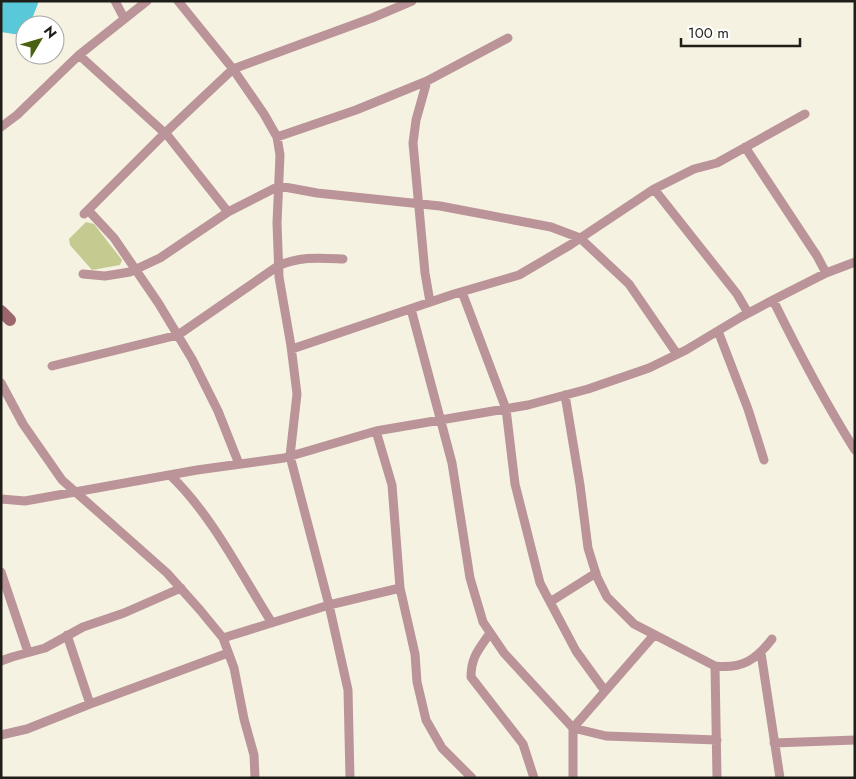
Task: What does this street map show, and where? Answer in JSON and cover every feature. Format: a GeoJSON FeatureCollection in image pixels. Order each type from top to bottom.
{"type":"FeatureCollection","features":[{"type":"Feature","properties":{"kind":"street"},"geometry":{"type":"LineString","coordinates":[[115,1],[124,18]]}},
{"type":"Feature","properties":{"kind":"street"},"geometry":{"type":"LineString","coordinates":[[1,127],[17,115],[78,55],[147,1]]}},
{"type":"Feature","properties":{"kind":"street"},"geometry":{"type":"LineString","coordinates":[[178,1],[233,68],[277,137],[280,155],[277,223],[278,266],[292,349],[297,394],[290,456],[329,605],[348,690],[350,778]]}},
{"type":"Feature","properties":{"kind":"street"},"geometry":{"type":"LineString","coordinates":[[239,464],[218,411],[192,358],[159,304],[114,238],[86,212],[233,68],[372,18],[412,1]]}},
{"type":"Feature","properties":{"kind":"street"},"geometry":{"type":"LineString","coordinates":[[277,137],[356,110],[427,81],[508,38]]}},
{"type":"Feature","properties":{"kind":"street"},"geometry":{"type":"LineString","coordinates":[[78,55],[165,133],[228,212]]}},
{"type":"Feature","properties":{"kind":"street"},"geometry":{"type":"LineString","coordinates":[[427,81],[416,120],[413,143],[425,273],[430,302]]}},
{"type":"Feature","properties":{"kind":"street"},"geometry":{"type":"LineString","coordinates":[[292,349],[430,302],[519,275],[580,238],[654,189],[694,169],[717,163],[805,114]]}},
{"type":"Feature","properties":{"kind":"street"},"geometry":{"type":"LineString","coordinates":[[745,147],[817,256],[826,273]]}},
{"type":"Feature","properties":{"kind":"street"},"geometry":{"type":"LineString","coordinates":[[83,274],[105,276],[136,270],[160,258],[228,212],[279,186],[317,193],[440,206],[551,227],[580,238],[628,284],[678,354]]}},
{"type":"Feature","properties":{"kind":"street"},"geometry":{"type":"LineString","coordinates":[[654,189],[737,294],[748,313]]}},
{"type":"Feature","properties":{"kind":"street"},"geometry":{"type":"LineString","coordinates":[[52,366],[178,335],[278,266],[288,262],[312,258],[344,259]]}},
{"type":"Feature","properties":{"kind":"street"},"geometry":{"type":"LineString","coordinates":[[1,499],[25,501],[290,456],[376,431],[506,409],[588,390],[649,368],[678,354],[773,300],[826,273],[855,262]]}},
{"type":"Feature","properties":{"kind":"street"},"geometry":{"type":"LineString","coordinates":[[462,292],[506,409],[515,484],[540,583],[576,651],[605,691]]}},
{"type":"Feature","properties":{"kind":"street"},"geometry":{"type":"LineString","coordinates":[[773,300],[805,365],[832,414],[855,450]]}},
{"type":"Feature","properties":{"kind":"street"},"geometry":{"type":"LineString","coordinates":[[411,309],[452,463],[470,578],[483,622],[504,653],[573,728],[606,736],[717,740]]}},
{"type":"Feature","properties":{"kind":"street"},"geometry":{"type":"LineString","coordinates":[[718,331],[748,409],[764,460]]}},
{"type":"Feature","properties":{"kind":"street"},"geometry":{"type":"LineString","coordinates":[[1,383],[23,424],[62,480],[167,573],[223,638],[234,668],[244,719],[254,755],[255,778]]}},
{"type":"Feature","properties":{"kind":"street"},"geometry":{"type":"LineString","coordinates":[[565,395],[588,548],[596,573],[607,597],[634,624],[715,666],[729,667],[744,664],[761,652],[772,639]]}},
{"type":"Feature","properties":{"kind":"street"},"geometry":{"type":"LineString","coordinates":[[376,431],[392,485],[400,588],[415,654],[417,682],[426,720],[442,748],[472,778]]}},
{"type":"Feature","properties":{"kind":"street"},"geometry":{"type":"LineString","coordinates":[[170,475],[186,491],[212,526],[272,623]]}},
{"type":"Feature","properties":{"kind":"street"},"geometry":{"type":"LineString","coordinates":[[1,572],[28,652]]}},
{"type":"Feature","properties":{"kind":"street"},"geometry":{"type":"LineString","coordinates":[[550,602],[596,573]]}},
{"type":"Feature","properties":{"kind":"street"},"geometry":{"type":"LineString","coordinates":[[1,661],[45,648],[83,627],[124,613],[181,588]]}},
{"type":"Feature","properties":{"kind":"street"},"geometry":{"type":"LineString","coordinates":[[223,638],[329,605],[400,588]]}},
{"type":"Feature","properties":{"kind":"street"},"geometry":{"type":"LineString","coordinates":[[490,633],[479,648],[471,665],[471,677],[523,744],[534,778]]}},
{"type":"Feature","properties":{"kind":"street"},"geometry":{"type":"LineString","coordinates":[[574,778],[573,728],[654,635]]}},
{"type":"Feature","properties":{"kind":"street"},"geometry":{"type":"LineString","coordinates":[[67,636],[90,704]]}},
{"type":"Feature","properties":{"kind":"street"},"geometry":{"type":"LineString","coordinates":[[761,652],[780,778]]}},
{"type":"Feature","properties":{"kind":"street"},"geometry":{"type":"LineString","coordinates":[[1,735],[27,729],[228,653]]}},
{"type":"Feature","properties":{"kind":"street"},"geometry":{"type":"LineString","coordinates":[[715,666],[717,778]]}},
{"type":"Feature","properties":{"kind":"street"},"geometry":{"type":"LineString","coordinates":[[774,742],[855,740]]}},
{"type":"Feature","properties":{"kind":"green space"},"geometry":{"type":"Polygon","coordinates":[[[86,222],[94,224],[122,260],[120,265],[92,270],[70,245],[69,239],[86,222]]]}},
{"type":"Feature","properties":{"kind":"water"},"geometry":{"type":"Polygon","coordinates":[[[1,1],[39,1],[34,15],[15,15],[15,34],[1,32],[1,1]]]}}]}
